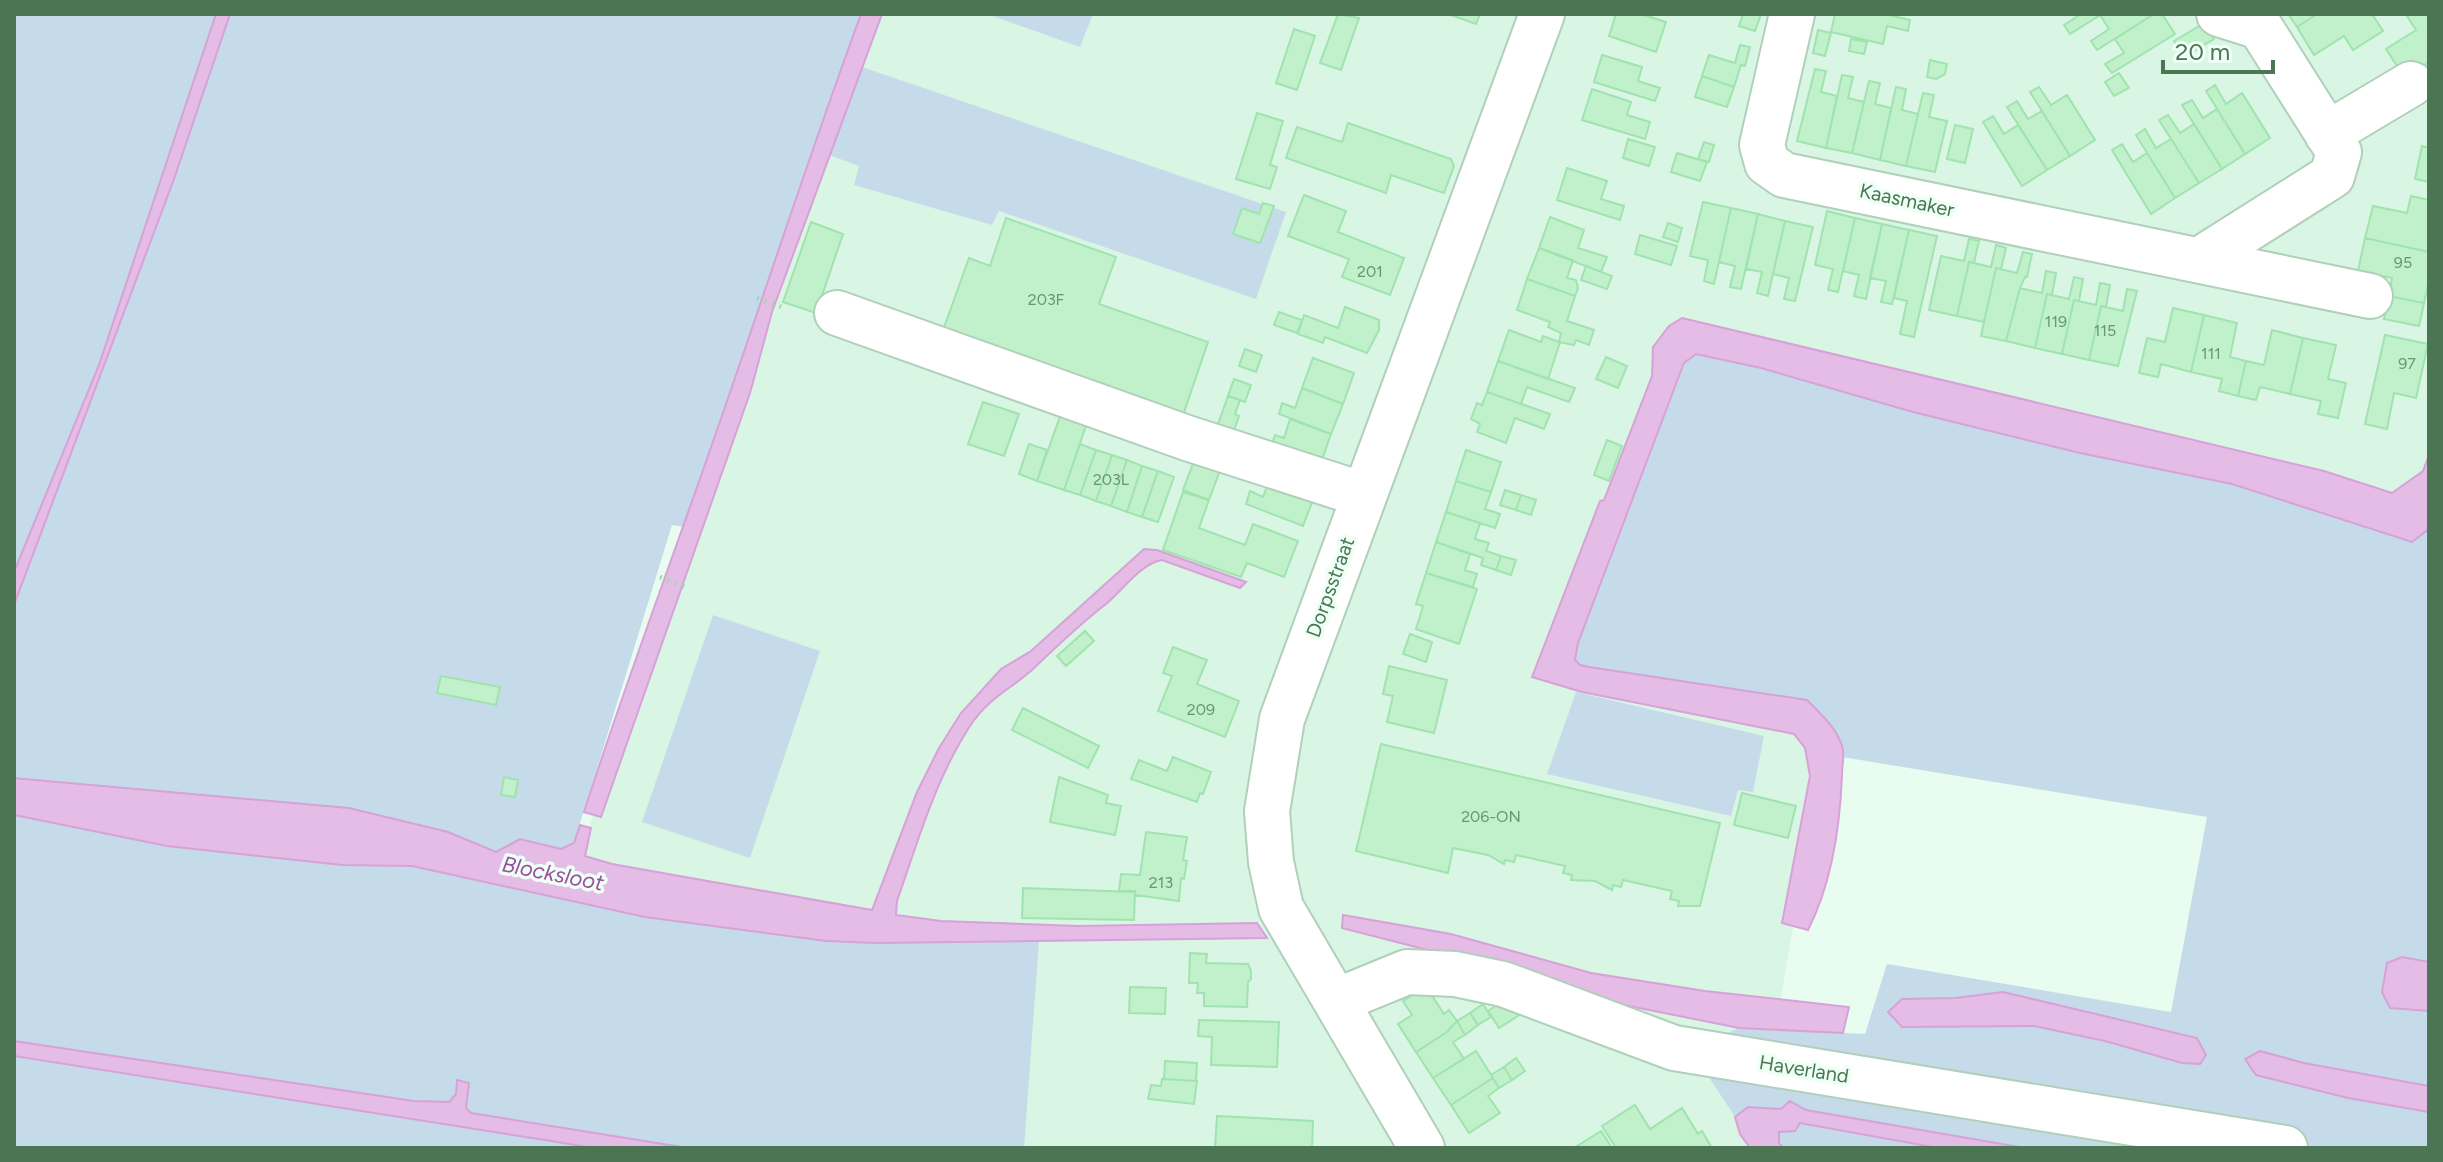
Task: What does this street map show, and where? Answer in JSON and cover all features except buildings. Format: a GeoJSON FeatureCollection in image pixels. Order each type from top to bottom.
{"type":"FeatureCollection","features":[{"type":"Feature","properties":{"kind":"street","name":"Dorpsstraat"},"geometry":{"type":"LineString","coordinates":[[1422,1148],[1281,908],[1271,862],[1267,811],[1282,719],[1542,14]]}},
{"type":"Feature","properties":{"kind":"street","name":"Kaasmaker"},"geometry":{"type":"LineString","coordinates":[[1792,14],[1762,145],[1767,163],[1784,175],[2370,296]]}},
{"type":"Feature","properties":{"kind":"street"},"geometry":{"type":"LineString","coordinates":[[2199,260],[2332,176],[2339,152],[2260,27],[2219,14]]}},
{"type":"Feature","properties":{"kind":"street"},"geometry":{"type":"LineString","coordinates":[[2327,134],[2411,84]]}},
{"type":"Feature","properties":{"kind":"street"},"geometry":{"type":"LineString","coordinates":[[837,313],[1187,438],[1364,495]]}},
{"type":"Feature","properties":{"kind":"street","name":"Haverland"},"geometry":{"type":"LineString","coordinates":[[1336,1001],[1407,972],[1455,974],[1503,984],[1674,1048],[2285,1148]]}},
{"type":"Feature","properties":{"kind":"path"},"geometry":{"type":"LineString","coordinates":[[757,298],[781,307]]}},
{"type":"Feature","properties":{"kind":"path"},"geometry":{"type":"LineString","coordinates":[[660,577],[687,588]]}},
{"type":"Feature","properties":{"kind":"shaded area"},"geometry":{"type":"Polygon","coordinates":[[[14,14],[216,14],[99,365],[14,572],[14,14]]]}},
{"type":"Feature","properties":{"kind":"shaded area"},"geometry":{"type":"Polygon","coordinates":[[[230,14],[861,14],[684,527],[672,525],[574,843],[561,849],[520,839],[497,852],[448,832],[349,808],[14,778],[14,605],[174,179],[230,14]]]}},
{"type":"Feature","properties":{"kind":"shaded area"},"geometry":{"type":"Polygon","coordinates":[[[858,14],[2429,14],[2429,486],[2417,512],[1671,327],[1556,657],[1830,712],[1766,1085],[1819,1148],[1012,1148],[572,879],[858,14]]]}},
{"type":"Feature","properties":{"kind":"shaded area"},"geometry":{"type":"Polygon","coordinates":[[[987,14],[1093,14],[1080,47],[987,14]]]}},
{"type":"Feature","properties":{"kind":"shaded area"},"geometry":{"type":"Polygon","coordinates":[[[862,67],[1286,212],[1256,299],[999,211],[992,225],[854,185],[859,166],[829,155],[862,67]]]}},
{"type":"Feature","properties":{"kind":"shaded area"},"geometry":{"type":"Polygon","coordinates":[[[1696,354],[1761,368],[1913,412],[2080,453],[2232,484],[2412,542],[2429,529],[2429,1086],[2304,1063],[2260,1051],[2256,1075],[2348,1098],[2429,1112],[2429,1148],[2025,1148],[1806,1110],[1790,1101],[1781,1109],[1748,1107],[1735,1117],[1691,1050],[1739,1028],[1865,1034],[1887,964],[2171,1012],[2207,817],[1842,757],[1843,749],[1580,665],[1575,660],[1578,643],[1685,363],[1696,354]],[[2003,992],[1955,998],[1902,999],[1902,1027],[2034,1026],[2105,1041],[2197,1038],[2003,992]]]}},
{"type":"Feature","properties":{"kind":"shaded area"},"geometry":{"type":"Polygon","coordinates":[[[713,615],[820,651],[750,858],[642,822],[713,615]]]}},
{"type":"Feature","properties":{"kind":"shaded area"},"geometry":{"type":"Polygon","coordinates":[[[1576,692],[1764,736],[1753,792],[1738,790],[1731,816],[1547,774],[1576,692]]]}},
{"type":"Feature","properties":{"kind":"shaded area"},"geometry":{"type":"Polygon","coordinates":[[[14,815],[167,846],[342,865],[412,866],[645,917],[826,941],[1039,941],[1024,1148],[14,1148],[14,815]]]}},
{"type":"Feature","properties":{"kind":"shaded area"},"geometry":{"type":"Polygon","coordinates":[[[1800,1123],[1938,1148],[1784,1148],[1779,1143],[1779,1132],[1800,1123]]]}},
{"type":"Feature","properties":{"kind":"water"},"geometry":{"type":"Polygon","coordinates":[[[216,14],[230,14],[174,179],[14,605],[14,572],[99,365],[216,14]]]}},
{"type":"Feature","properties":{"kind":"water"},"geometry":{"type":"Polygon","coordinates":[[[861,14],[882,14],[772,312],[750,393],[601,817],[584,812],[822,122],[861,14]]]}},
{"type":"Feature","properties":{"kind":"water"},"geometry":{"type":"Polygon","coordinates":[[[1682,318],[2324,471],[2392,493],[2423,471],[2429,455],[2429,529],[2412,542],[2232,484],[2080,453],[1913,412],[1761,368],[1696,354],[1684,363],[1578,643],[1575,660],[1589,667],[1807,700],[1829,723],[1841,743],[1843,756],[1839,815],[1829,874],[1808,930],[1782,923],[1810,776],[1805,748],[1794,734],[1582,692],[1532,677],[1652,376],[1653,347],[1669,326],[1682,318]]]}},
{"type":"Feature","properties":{"kind":"water","name":"Blocksloot"},"geometry":{"type":"Polygon","coordinates":[[[1144,549],[1157,550],[1246,582],[1240,588],[1162,560],[1154,562],[984,709],[970,726],[937,789],[897,901],[896,915],[941,921],[1078,926],[1257,923],[1267,938],[826,941],[645,917],[412,866],[342,865],[167,846],[14,815],[14,778],[349,808],[448,832],[496,852],[520,839],[561,849],[574,843],[580,825],[591,828],[585,856],[612,864],[872,910],[917,792],[961,713],[1001,669],[1031,651],[1144,549]]]}},
{"type":"Feature","properties":{"kind":"water"},"geometry":{"type":"Polygon","coordinates":[[[1343,915],[1451,934],[1591,973],[1705,991],[1849,1007],[1843,1033],[1739,1028],[1624,1005],[1516,967],[1447,955],[1342,928],[1343,915]]]}},
{"type":"Feature","properties":{"kind":"water"},"geometry":{"type":"Polygon","coordinates":[[[2402,957],[2429,962],[2429,1011],[2390,1008],[2382,992],[2387,963],[2402,957]]]}},
{"type":"Feature","properties":{"kind":"water"},"geometry":{"type":"Polygon","coordinates":[[[2003,992],[2197,1038],[2206,1055],[2200,1064],[2182,1063],[2105,1041],[2034,1026],[1902,1027],[1888,1012],[1902,999],[1955,998],[2003,992]]]}},
{"type":"Feature","properties":{"kind":"water"},"geometry":{"type":"Polygon","coordinates":[[[14,1041],[414,1101],[449,1102],[456,1094],[457,1080],[469,1083],[466,1108],[471,1113],[688,1148],[593,1148],[14,1056],[14,1041]]]}},
{"type":"Feature","properties":{"kind":"water"},"geometry":{"type":"Polygon","coordinates":[[[2260,1051],[2304,1063],[2429,1086],[2429,1112],[2348,1098],[2256,1075],[2245,1059],[2260,1051]]]}},
{"type":"Feature","properties":{"kind":"water"},"geometry":{"type":"Polygon","coordinates":[[[1790,1101],[1806,1110],[2025,1148],[1938,1148],[1800,1123],[1795,1131],[1779,1132],[1779,1143],[1783,1148],[1750,1148],[1740,1134],[1735,1117],[1748,1107],[1781,1109],[1790,1101]]]}}]}
